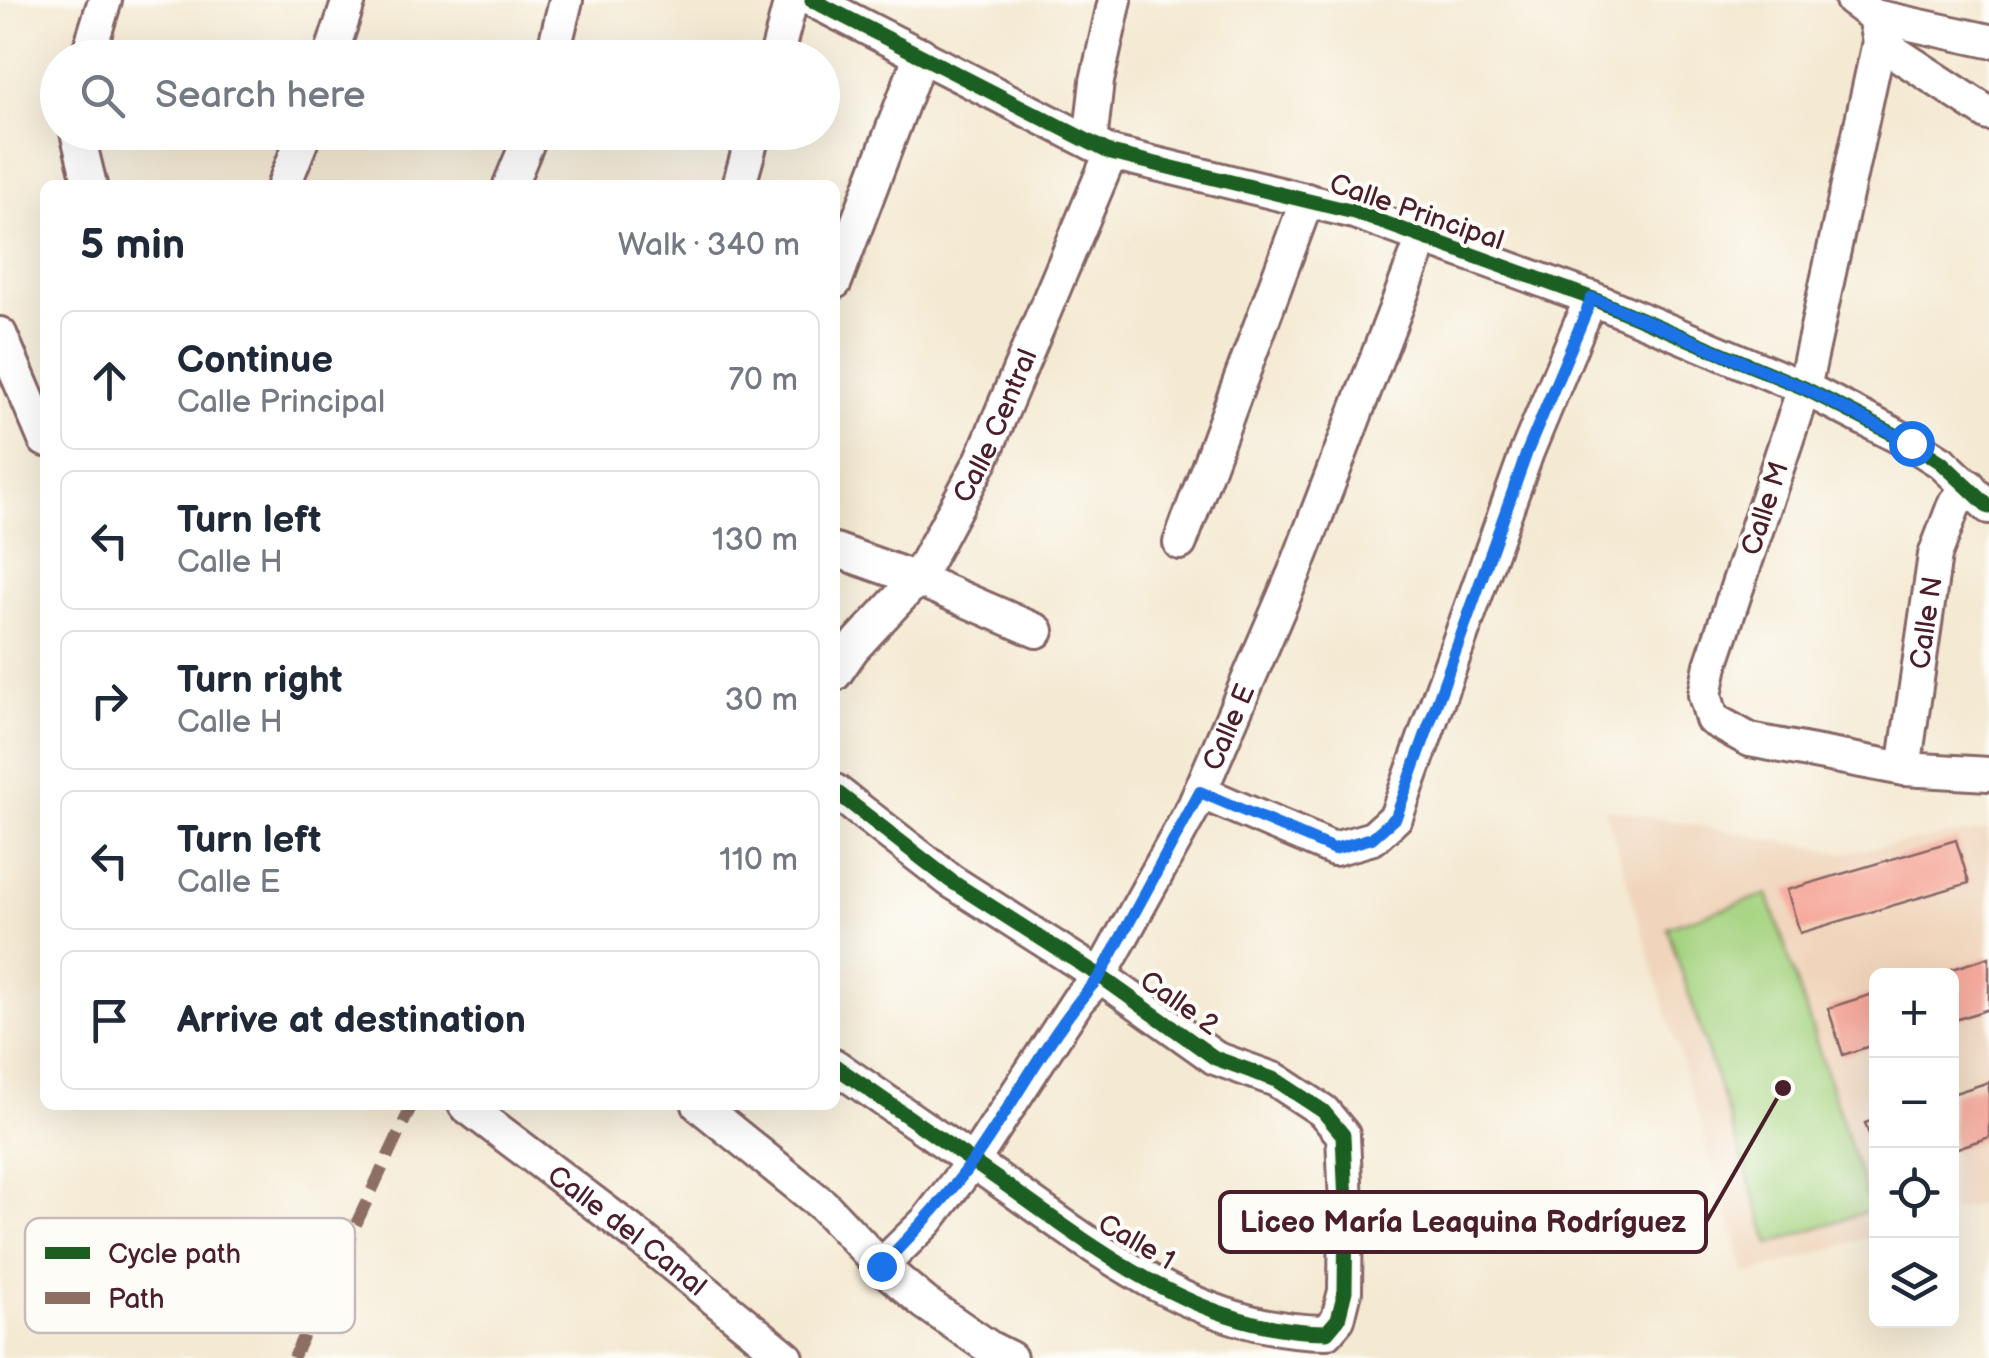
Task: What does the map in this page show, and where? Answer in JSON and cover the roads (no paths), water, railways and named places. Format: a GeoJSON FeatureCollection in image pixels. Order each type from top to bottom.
{"type":"FeatureCollection","features":[{"type":"Feature","properties":{"kind":"street"},"geometry":{"type":"LineString","coordinates":[[94,40],[106,0]]}},
{"type":"Feature","properties":{"kind":"street"},"geometry":{"type":"LineString","coordinates":[[336,40],[349,0]]}},
{"type":"Feature","properties":{"kind":"street"},"geometry":{"type":"LineString","coordinates":[[556,40],[566,0]]}},
{"type":"Feature","properties":{"kind":"street"},"geometry":{"type":"LineString","coordinates":[[781,40],[791,0]]}},
{"type":"Feature","properties":{"kind":"street","name":"Calle Principal"},"geometry":{"type":"LineString","coordinates":[[812,0],[1100,148],[1354,212],[1592,298],[1804,388],[1911,443],[1979,496]]}},
{"type":"Feature","properties":{"kind":"street","name":"Calle Central"},"geometry":{"type":"LineString","coordinates":[[840,667],[917,579],[982,459],[1100,148],[1097,82],[1115,0]]}},
{"type":"Feature","properties":{"kind":"street"},"geometry":{"type":"LineString","coordinates":[[1868,20],[1989,41]]}},
{"type":"Feature","properties":{"kind":"street"},"geometry":{"type":"LineString","coordinates":[[1868,20],[1989,114]]}},
{"type":"Feature","properties":{"kind":"street","name":"Calle M"},"geometry":{"type":"LineString","coordinates":[[1868,20],[1804,388],[1711,665],[1705,695],[1712,719],[1750,740],[1904,769],[1989,774]]}},
{"type":"Feature","properties":{"kind":"street"},"geometry":{"type":"LineString","coordinates":[[840,269],[921,54]]}},
{"type":"Feature","properties":{"kind":"street"},"geometry":{"type":"LineString","coordinates":[[83,150],[92,180]]}},
{"type":"Feature","properties":{"kind":"street"},"geometry":{"type":"LineString","coordinates":[[286,180],[298,150]]}},
{"type":"Feature","properties":{"kind":"street"},"geometry":{"type":"LineString","coordinates":[[512,180],[525,150]]}},
{"type":"Feature","properties":{"kind":"street"},"geometry":{"type":"LineString","coordinates":[[740,180],[749,150]]}},
{"type":"Feature","properties":{"kind":"street"},"geometry":{"type":"LineString","coordinates":[[1180,543],[1307,200]]}},
{"type":"Feature","properties":{"kind":"street","name":"Calle E"},"geometry":{"type":"LineString","coordinates":[[881,1266],[926,1221],[973,1162],[1078,1000],[1100,976],[1200,792],[1295,571],[1422,238]]}},
{"type":"Feature","properties":{"kind":"street"},"geometry":{"type":"LineString","coordinates":[[1200,792],[1334,849],[1372,838],[1396,817],[1527,452],[1592,298]]}},
{"type":"Feature","properties":{"kind":"street"},"geometry":{"type":"LineString","coordinates":[[0,334],[40,428]]}},
{"type":"Feature","properties":{"kind":"street","name":"Calle N"},"geometry":{"type":"LineString","coordinates":[[1904,769],[1936,555],[1954,506],[1979,496]]}},
{"type":"Feature","properties":{"kind":"street"},"geometry":{"type":"LineString","coordinates":[[840,552],[917,579],[1037,632]]}},
{"type":"Feature","properties":{"kind":"street","name":"Calle 2"},"geometry":{"type":"LineString","coordinates":[[840,795],[951,880],[1100,976],[1215,1058],[1276,1080],[1323,1112],[1343,1135],[1346,1205]]}},
{"type":"Feature","properties":{"kind":"street","name":"Calle 1"},"geometry":{"type":"LineString","coordinates":[[840,1069],[1120,1266],[1232,1320],[1293,1332],[1327,1332],[1338,1319],[1345,1291],[1346,1205]]}},
{"type":"Feature","properties":{"kind":"street","name":"Calle del Canal"},"geometry":{"type":"LineString","coordinates":[[472,1110],[639,1237],[787,1358]]}},
{"type":"Feature","properties":{"kind":"street"},"geometry":{"type":"LineString","coordinates":[[705,1110],[824,1206],[881,1266],[925,1303],[1010,1358]]}},
{"type":"Feature","properties":{"kind":"place","name":"Liceo María Leaquina Rodríguez"},"geometry":{"type":"Point","coordinates":[1783,1088]}}]}
